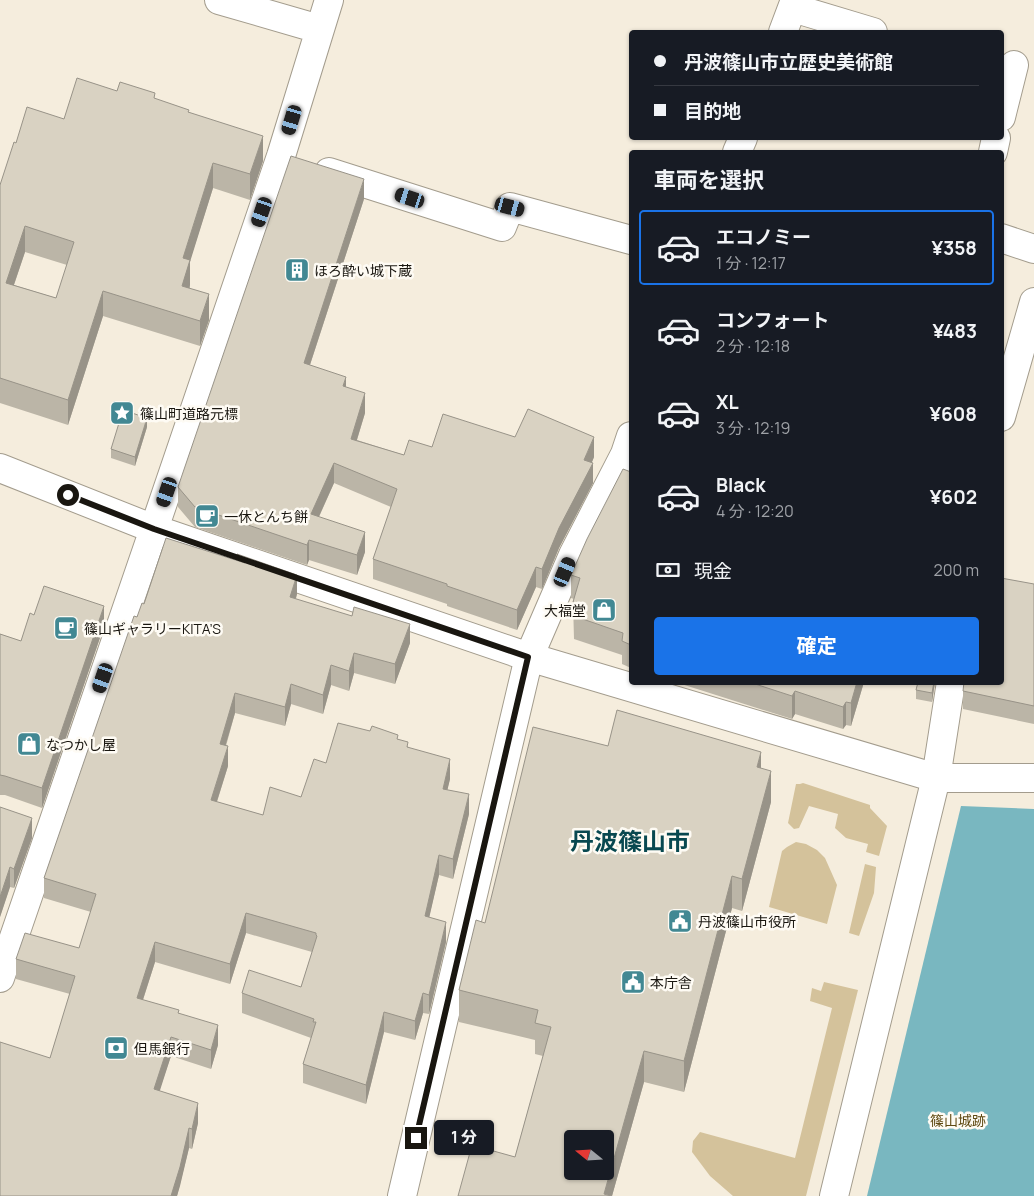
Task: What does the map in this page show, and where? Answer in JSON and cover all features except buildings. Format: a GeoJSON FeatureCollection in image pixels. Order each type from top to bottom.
{"type":"FeatureCollection","features":[{"type":"Feature","properties":{"kind":"street"},"geometry":{"type":"LineString","coordinates":[[219,0],[319,28]]}},
{"type":"Feature","properties":{"kind":"street"},"geometry":{"type":"LineString","coordinates":[[0,978],[281,156],[329,0]]}},
{"type":"Feature","properties":{"kind":"street"},"geometry":{"type":"LineString","coordinates":[[791,13],[864,30]]}},
{"type":"Feature","properties":{"kind":"street"},"geometry":{"type":"LineString","coordinates":[[1004,107],[1016,66]]}},
{"type":"Feature","properties":{"kind":"street"},"geometry":{"type":"LineString","coordinates":[[281,156],[502,227],[510,207],[629,239]]}},
{"type":"Feature","properties":{"kind":"street"},"geometry":{"type":"LineString","coordinates":[[1004,239],[1034,249]]}},
{"type":"Feature","properties":{"kind":"street"},"geometry":{"type":"LineString","coordinates":[[1004,407],[1034,302]]}},
{"type":"Feature","properties":{"kind":"street"},"geometry":{"type":"LineString","coordinates":[[402,1196],[528,657],[573,555],[625,454],[629,442]]}},
{"type":"Feature","properties":{"kind":"street"},"geometry":{"type":"LineString","coordinates":[[0,468],[154,529],[528,657],[936,778],[1034,778]]}},
{"type":"Feature","properties":{"kind":"street"},"geometry":{"type":"LineString","coordinates":[[834,1196],[936,778],[951,685]]}},
{"type":"Feature","properties":{"kind":"street"},"geometry":{"type":"LineString","coordinates":[[26,819],[52,828]]}},
{"type":"Feature","properties":{"kind":"shaded area"},"geometry":{"type":"Polygon","coordinates":[[[803,783],[870,805],[870,808],[887,826],[879,856],[866,852],[868,844],[846,838],[835,828],[838,814],[809,806],[799,828],[794,829],[788,823],[796,784],[803,783]]]}},
{"type":"Feature","properties":{"kind":"shaded area"},"geometry":{"type":"Polygon","coordinates":[[[796,842],[806,844],[817,850],[825,858],[837,885],[827,924],[769,907],[782,851],[796,842]]]}},
{"type":"Feature","properties":{"kind":"shaded area"},"geometry":{"type":"Polygon","coordinates":[[[865,864],[876,867],[874,893],[859,936],[849,933],[865,864]]]}},
{"type":"Feature","properties":{"kind":"shaded area"},"geometry":{"type":"Polygon","coordinates":[[[824,982],[858,990],[806,1196],[733,1196],[710,1176],[692,1152],[693,1141],[700,1132],[795,1158],[832,1008],[810,1001],[812,988],[821,991],[824,982]]]}},
{"type":"Feature","properties":{"kind":"water","name":"篠山城跡"},"geometry":{"type":"Polygon","coordinates":[[[961,806],[1034,809],[1034,1196],[867,1196],[961,806]]]}},
{"type":"Feature","properties":{"kind":"place","name":"ほろ酔い城下蔵"},"geometry":{"type":"Point","coordinates":[297,270]}},
{"type":"Feature","properties":{"kind":"place","name":"篠山町道路元標"},"geometry":{"type":"Point","coordinates":[122,413]}},
{"type":"Feature","properties":{"kind":"place","name":"一休とんち餅"},"geometry":{"type":"Point","coordinates":[207,516]}},
{"type":"Feature","properties":{"kind":"place","name":"大福堂"},"geometry":{"type":"Point","coordinates":[604,610]}},
{"type":"Feature","properties":{"kind":"place","name":"篠山ギャラリーKITA’S"},"geometry":{"type":"Point","coordinates":[66,628]}},
{"type":"Feature","properties":{"kind":"place","name":"なつかし屋"},"geometry":{"type":"Point","coordinates":[29,744]}},
{"type":"Feature","properties":{"kind":"place","name":"丹波篠山市役所"},"geometry":{"type":"Point","coordinates":[680,921]}},
{"type":"Feature","properties":{"kind":"place","name":"本庁舎"},"geometry":{"type":"Point","coordinates":[633,982]}},
{"type":"Feature","properties":{"kind":"place","name":"但馬銀行"},"geometry":{"type":"Point","coordinates":[116,1048]}},
{"type":"Feature","properties":{"kind":"district","name":"丹波篠山市"},"geometry":{"type":"Point","coordinates":[630,840]}},
{"type":"Feature","properties":{"kind":"route"},"geometry":{"type":"LineString","coordinates":[[68,495],[154,529],[528,657],[416,1138]]}}]}
